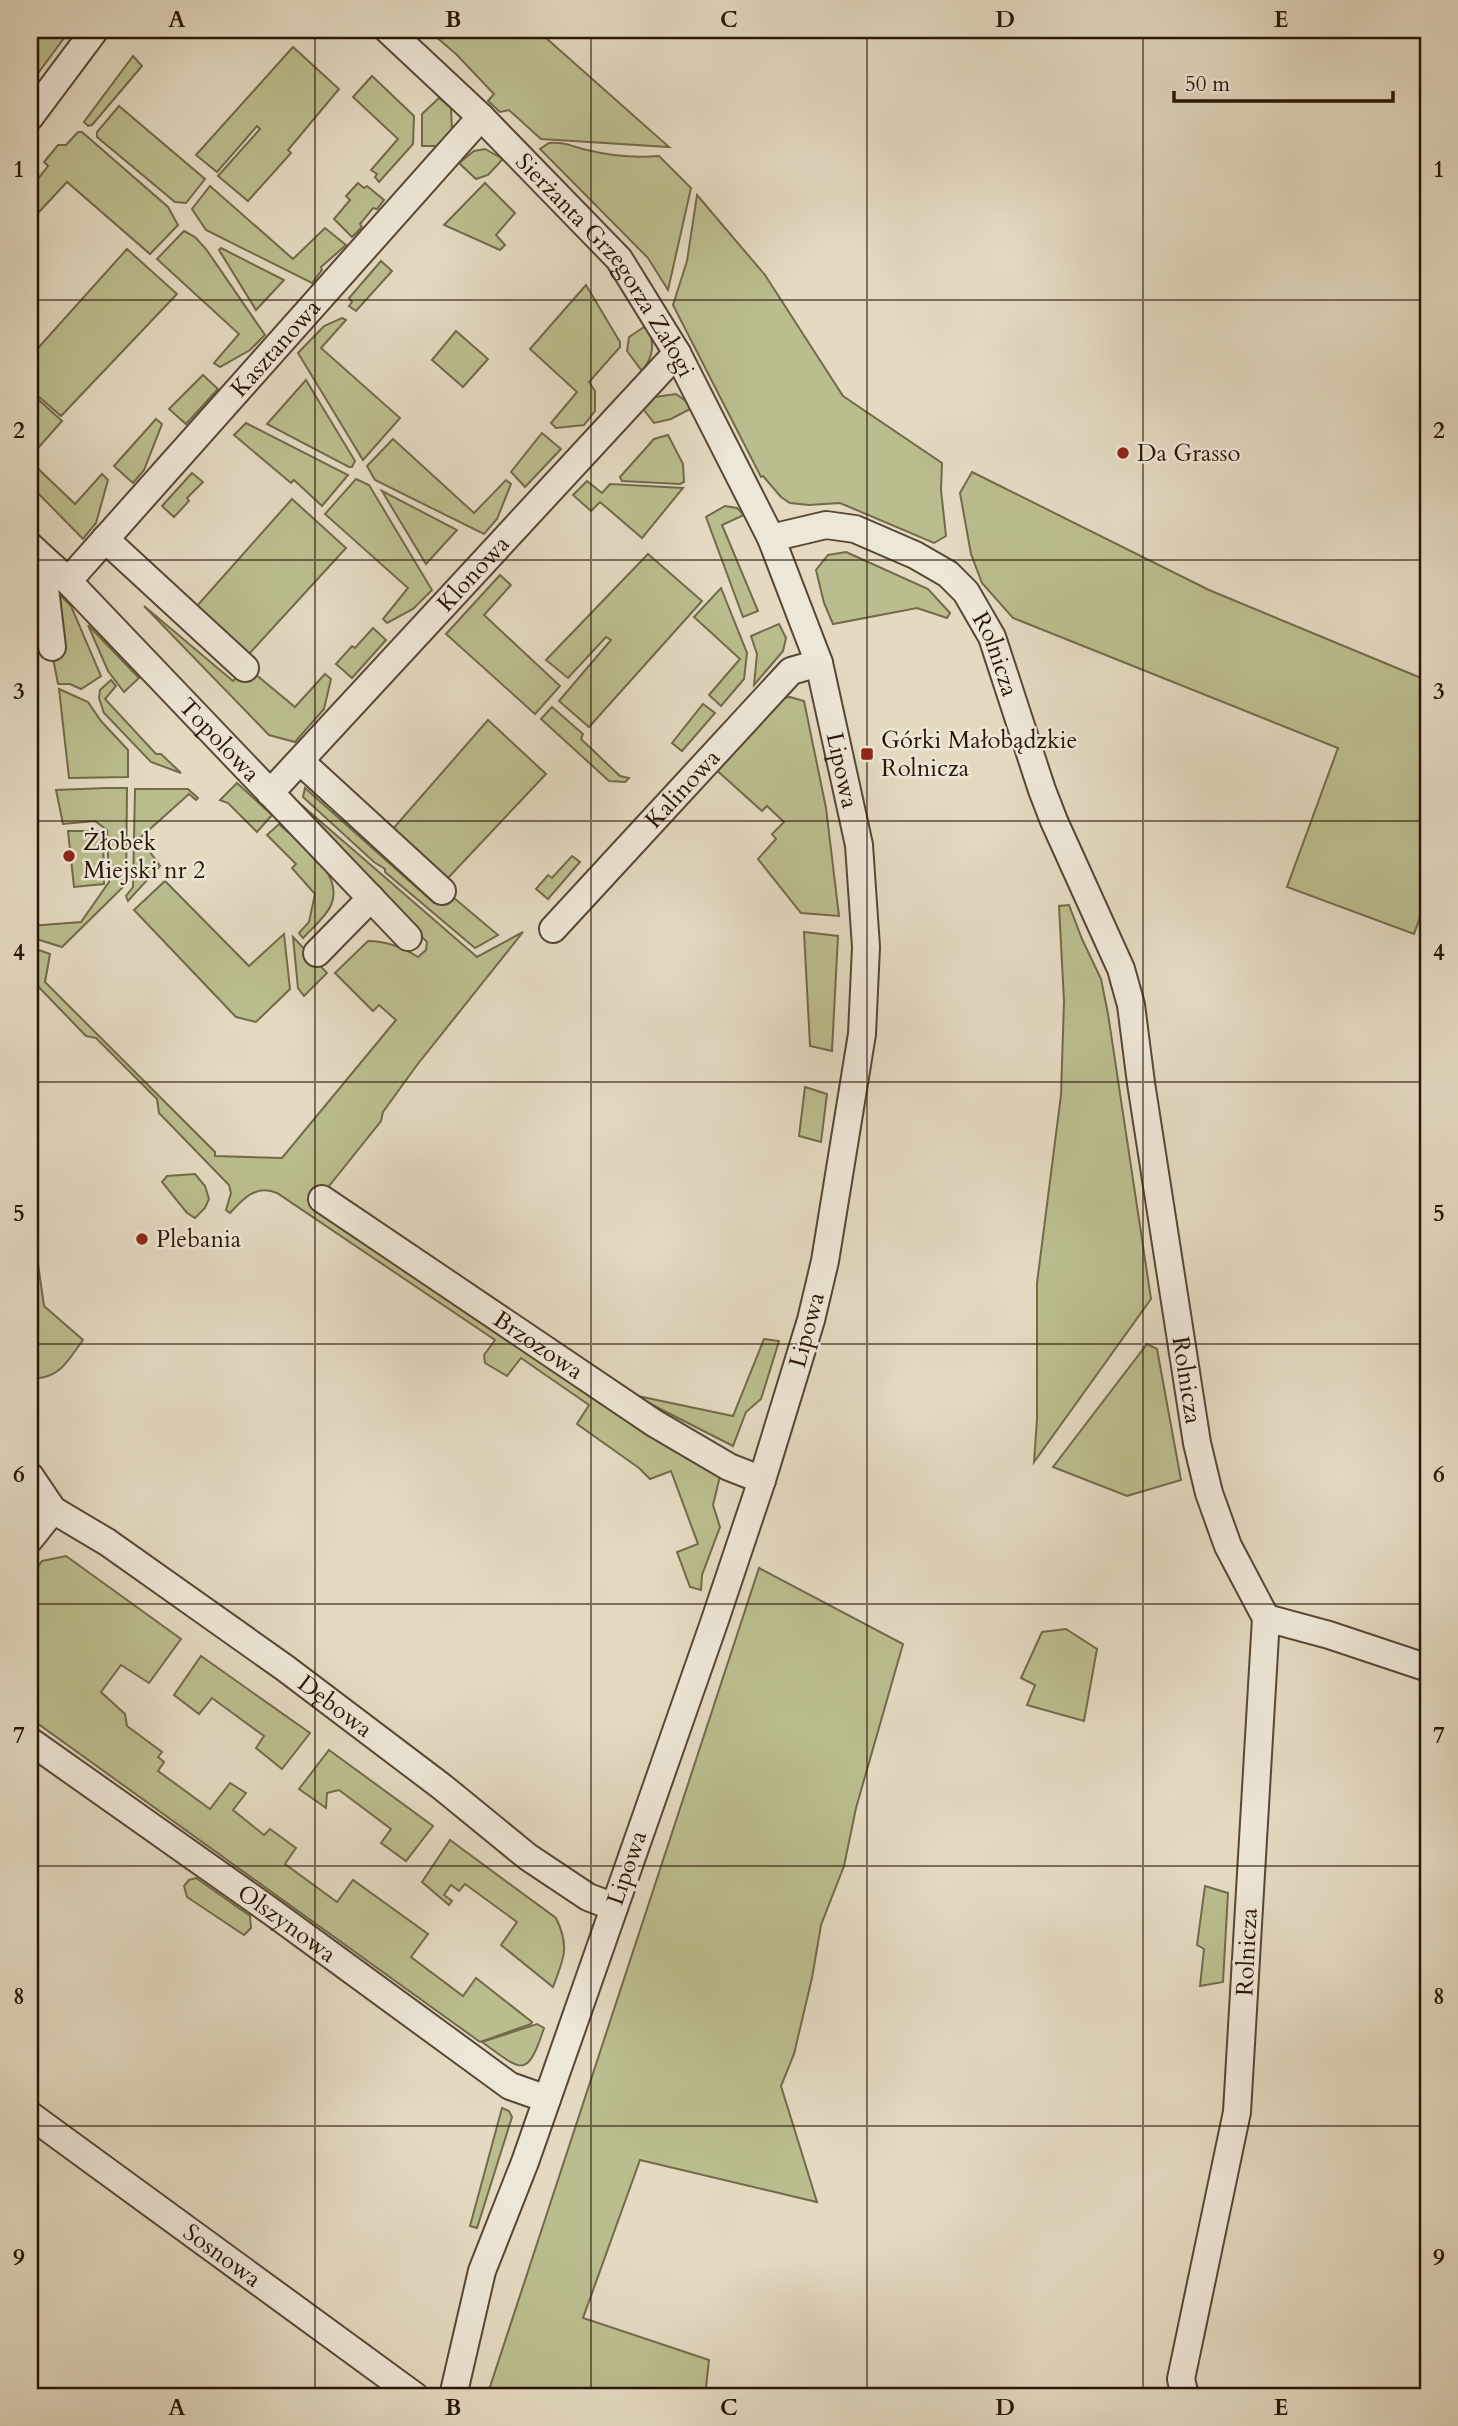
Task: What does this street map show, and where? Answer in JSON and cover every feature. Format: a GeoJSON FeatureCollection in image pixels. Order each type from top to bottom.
{"type":"FeatureCollection","features":[{"type":"Feature","properties":{"kind":"street"},"geometry":{"type":"LineString","coordinates":[[30,117],[95,30]]}},
{"type":"Feature","properties":{"kind":"street","name":"Sierżanta Grzegorza Załogi"},"geometry":{"type":"LineString","coordinates":[[388,30],[481,117],[619,258],[677,353],[771,538]]}},
{"type":"Feature","properties":{"kind":"street","name":"Kasztanowa"},"geometry":{"type":"LineString","coordinates":[[61,574],[106,539],[481,117]]}},
{"type":"Feature","properties":{"kind":"street","name":"Klonowa"},"geometry":{"type":"LineString","coordinates":[[270,793],[677,353]]}},
{"type":"Feature","properties":{"kind":"street","name":"Rolnicza"},"geometry":{"type":"LineString","coordinates":[[771,538],[826,525],[855,529],[915,555],[948,573],[966,592],[992,637],[1035,772],[1054,821],[1121,969],[1131,1005],[1197,1443],[1209,1493],[1228,1546],[1266,1618],[1237,2112],[1181,2379],[1185,2396]]}},
{"type":"Feature","properties":{"kind":"street","name":"Lipowa"},"geometry":{"type":"LineString","coordinates":[[453,2396],[482,2271],[547,2099],[762,1480],[802,1354],[825,1261],[862,1034],[866,947],[859,845],[819,663],[771,538]]}},
{"type":"Feature","properties":{"kind":"street"},"geometry":{"type":"LineString","coordinates":[[106,539],[245,668]]}},
{"type":"Feature","properties":{"kind":"street","name":"Topolowa"},"geometry":{"type":"LineString","coordinates":[[30,546],[61,574],[408,937]]}},
{"type":"Feature","properties":{"kind":"street"},"geometry":{"type":"LineString","coordinates":[[52,647],[44,580],[61,574]]}},
{"type":"Feature","properties":{"kind":"street","name":"Kalinowa"},"geometry":{"type":"LineString","coordinates":[[553,929],[791,671],[819,663]]}},
{"type":"Feature","properties":{"kind":"street"},"geometry":{"type":"LineString","coordinates":[[300,761],[442,891]]}},
{"type":"Feature","properties":{"kind":"street"},"geometry":{"type":"LineString","coordinates":[[317,953],[371,898]]}},
{"type":"Feature","properties":{"kind":"street","name":"Brzozowa"},"geometry":{"type":"LineString","coordinates":[[322,1199],[654,1423],[729,1467],[762,1480]]}},
{"type":"Feature","properties":{"kind":"street"},"geometry":{"type":"LineString","coordinates":[[30,1476],[53,1510],[30,1539]]}},
{"type":"Feature","properties":{"kind":"street","name":"Dębowa"},"geometry":{"type":"LineString","coordinates":[[53,1510],[128,1556],[285,1668],[441,1786],[528,1857],[588,1897],[614,1907]]}},
{"type":"Feature","properties":{"kind":"street"},"geometry":{"type":"LineString","coordinates":[[1266,1618],[1329,1635],[1428,1668]]}},
{"type":"Feature","properties":{"kind":"street","name":"Olszynowa"},"geometry":{"type":"LineString","coordinates":[[30,1741],[272,1912],[510,2086],[547,2099]]}},
{"type":"Feature","properties":{"kind":"street","name":"Sosnowa"},"geometry":{"type":"LineString","coordinates":[[30,2115],[415,2396]]}},
{"type":"Feature","properties":{"kind":"green space"},"geometry":{"type":"Polygon","coordinates":[[[30,30],[70,30],[30,84],[30,30]]]}},
{"type":"Feature","properties":{"kind":"green space"},"geometry":{"type":"Polygon","coordinates":[[[428,30],[537,30],[669,147],[541,139],[509,110],[500,112],[488,101],[494,94],[456,54],[428,30]]]}},
{"type":"Feature","properties":{"kind":"green space"},"geometry":{"type":"Polygon","coordinates":[[[293,47],[339,89],[288,150],[291,153],[248,201],[218,176],[260,129],[257,126],[217,172],[196,155],[293,47]]]}},
{"type":"Feature","properties":{"kind":"green space"},"geometry":{"type":"Polygon","coordinates":[[[133,56],[142,66],[92,125],[88,126],[84,122],[133,56]]]}},
{"type":"Feature","properties":{"kind":"green space"},"geometry":{"type":"Polygon","coordinates":[[[372,76],[414,116],[413,144],[379,182],[375,177],[377,174],[371,170],[398,139],[353,97],[372,76]]]}},
{"type":"Feature","properties":{"kind":"green space"},"geometry":{"type":"Polygon","coordinates":[[[439,98],[451,108],[452,130],[444,146],[422,146],[422,114],[439,98]]]}},
{"type":"Feature","properties":{"kind":"green space"},"geometry":{"type":"Polygon","coordinates":[[[119,106],[205,179],[186,203],[175,202],[97,137],[97,132],[119,106]]]}},
{"type":"Feature","properties":{"kind":"green space"},"geometry":{"type":"Polygon","coordinates":[[[78,132],[82,132],[168,207],[178,225],[150,254],[67,182],[38,213],[30,206],[30,182],[33,178],[37,180],[48,166],[44,162],[58,145],[66,145],[78,132]]]}},
{"type":"Feature","properties":{"kind":"green space"},"geometry":{"type":"Polygon","coordinates":[[[549,143],[614,155],[659,156],[691,188],[668,290],[648,258],[540,149],[549,143]]]}},
{"type":"Feature","properties":{"kind":"green space"},"geometry":{"type":"Polygon","coordinates":[[[485,149],[503,159],[488,175],[476,179],[459,163],[474,151],[485,149]]]}},
{"type":"Feature","properties":{"kind":"green space"},"geometry":{"type":"Polygon","coordinates":[[[358,183],[364,188],[367,186],[384,200],[377,209],[373,208],[360,224],[362,227],[352,237],[334,219],[350,200],[346,196],[358,183]]]}},
{"type":"Feature","properties":{"kind":"green space"},"geometry":{"type":"Polygon","coordinates":[[[485,183],[515,213],[496,235],[505,245],[500,250],[444,225],[485,183]]]}},
{"type":"Feature","properties":{"kind":"green space"},"geometry":{"type":"Polygon","coordinates":[[[210,186],[293,259],[325,228],[346,245],[321,267],[322,270],[312,283],[206,230],[192,209],[210,186]]]}},
{"type":"Feature","properties":{"kind":"green space"},"geometry":{"type":"Polygon","coordinates":[[[697,195],[765,275],[843,396],[942,463],[941,490],[946,536],[934,543],[840,503],[790,503],[761,477],[673,305],[687,261],[697,195]]]}},
{"type":"Feature","properties":{"kind":"green space"},"geometry":{"type":"Polygon","coordinates":[[[184,231],[195,237],[206,249],[265,335],[250,350],[220,367],[214,363],[239,334],[157,259],[184,231]]]}},
{"type":"Feature","properties":{"kind":"green space"},"geometry":{"type":"Polygon","coordinates":[[[221,248],[284,280],[256,310],[219,250],[221,248]]]}},
{"type":"Feature","properties":{"kind":"green space"},"geometry":{"type":"Polygon","coordinates":[[[127,249],[177,294],[61,416],[30,389],[30,357],[127,249]]]}},
{"type":"Feature","properties":{"kind":"green space"},"geometry":{"type":"Polygon","coordinates":[[[381,261],[392,271],[356,311],[349,306],[352,302],[349,298],[381,261]]]}},
{"type":"Feature","properties":{"kind":"green space"},"geometry":{"type":"Polygon","coordinates":[[[586,285],[620,342],[620,347],[589,382],[595,391],[595,411],[584,425],[556,428],[551,423],[577,392],[530,349],[586,285]]]}},
{"type":"Feature","properties":{"kind":"green space"},"geometry":{"type":"Polygon","coordinates":[[[342,318],[346,320],[321,348],[400,418],[363,460],[298,353],[324,326],[342,318]]]}},
{"type":"Feature","properties":{"kind":"green space"},"geometry":{"type":"Polygon","coordinates":[[[647,325],[652,349],[642,371],[627,351],[629,337],[647,325]]]}},
{"type":"Feature","properties":{"kind":"green space"},"geometry":{"type":"Polygon","coordinates":[[[456,331],[488,359],[463,387],[432,360],[456,331]]]}},
{"type":"Feature","properties":{"kind":"green space"},"geometry":{"type":"Polygon","coordinates":[[[203,375],[218,389],[186,424],[169,409],[203,375]]]}},
{"type":"Feature","properties":{"kind":"green space"},"geometry":{"type":"Polygon","coordinates":[[[306,380],[355,461],[352,467],[267,424],[306,380]]]}},
{"type":"Feature","properties":{"kind":"green space"},"geometry":{"type":"Polygon","coordinates":[[[30,392],[62,421],[30,457],[30,392]]]}},
{"type":"Feature","properties":{"kind":"green space"},"geometry":{"type":"Polygon","coordinates":[[[676,394],[687,402],[690,409],[671,419],[654,423],[641,406],[655,397],[676,394]]]}},
{"type":"Feature","properties":{"kind":"green space"},"geometry":{"type":"Polygon","coordinates":[[[156,419],[162,424],[144,470],[133,483],[114,466],[156,419]]]}},
{"type":"Feature","properties":{"kind":"green space"},"geometry":{"type":"Polygon","coordinates":[[[246,423],[348,475],[322,506],[294,480],[291,483],[234,435],[246,423]]]}},
{"type":"Feature","properties":{"kind":"green space"},"geometry":{"type":"Polygon","coordinates":[[[542,433],[561,449],[525,487],[511,472],[542,433]]]}},
{"type":"Feature","properties":{"kind":"green space"},"geometry":{"type":"Polygon","coordinates":[[[668,435],[683,464],[684,482],[622,481],[620,477],[654,439],[668,435]]]}},
{"type":"Feature","properties":{"kind":"green space"},"geometry":{"type":"Polygon","coordinates":[[[393,439],[474,513],[506,480],[511,484],[497,519],[484,534],[375,480],[367,466],[393,439]]]}},
{"type":"Feature","properties":{"kind":"green space"},"geometry":{"type":"Polygon","coordinates":[[[30,461],[75,504],[102,474],[108,480],[96,523],[83,539],[30,485],[30,461]]]}},
{"type":"Feature","properties":{"kind":"green space"},"geometry":{"type":"Polygon","coordinates":[[[972,472],[1209,590],[1421,678],[1428,673],[1428,895],[1414,934],[1287,887],[1338,748],[1013,618],[982,583],[971,554],[960,493],[972,472]]]}},
{"type":"Feature","properties":{"kind":"green space"},"geometry":{"type":"Polygon","coordinates":[[[192,473],[203,482],[187,498],[189,501],[174,517],[162,506],[192,473]]]}},
{"type":"Feature","properties":{"kind":"green space"},"geometry":{"type":"Polygon","coordinates":[[[356,479],[369,485],[432,590],[413,609],[387,623],[383,619],[408,588],[325,514],[356,479]]]}},
{"type":"Feature","properties":{"kind":"green space"},"geometry":{"type":"Polygon","coordinates":[[[587,481],[602,493],[610,484],[683,488],[642,538],[600,502],[591,511],[573,495],[587,481]]]}},
{"type":"Feature","properties":{"kind":"green space"},"geometry":{"type":"Polygon","coordinates":[[[382,491],[457,530],[426,564],[382,491]]]}},
{"type":"Feature","properties":{"kind":"green space"},"geometry":{"type":"Polygon","coordinates":[[[292,499],[346,548],[249,654],[197,606],[292,499]]]}},
{"type":"Feature","properties":{"kind":"green space"},"geometry":{"type":"Polygon","coordinates":[[[725,506],[737,508],[744,515],[722,525],[758,611],[743,617],[706,517],[725,506]]]}},
{"type":"Feature","properties":{"kind":"green space"},"geometry":{"type":"Polygon","coordinates":[[[846,552],[928,589],[950,613],[947,618],[917,608],[833,624],[824,603],[816,570],[828,555],[846,552]]]}},
{"type":"Feature","properties":{"kind":"green space"},"geometry":{"type":"Polygon","coordinates":[[[648,554],[702,601],[589,727],[559,701],[611,640],[606,637],[568,678],[546,660],[648,554]]]}},
{"type":"Feature","properties":{"kind":"green space"},"geometry":{"type":"Polygon","coordinates":[[[500,575],[511,585],[484,615],[560,686],[535,714],[446,634],[500,575]]]}},
{"type":"Feature","properties":{"kind":"green space"},"geometry":{"type":"Polygon","coordinates":[[[721,588],[747,653],[744,679],[721,706],[709,695],[740,659],[694,617],[721,588]]]}},
{"type":"Feature","properties":{"kind":"green space"},"geometry":{"type":"Polygon","coordinates":[[[61,596],[71,606],[101,676],[81,689],[70,684],[58,684],[54,663],[46,649],[55,608],[61,596]]]}},
{"type":"Feature","properties":{"kind":"green space"},"geometry":{"type":"Polygon","coordinates":[[[144,606],[233,681],[248,668],[295,707],[325,674],[331,679],[324,709],[295,742],[269,735],[144,606]]]}},
{"type":"Feature","properties":{"kind":"green space"},"geometry":{"type":"Polygon","coordinates":[[[779,624],[786,638],[783,651],[754,685],[757,654],[751,636],[779,624]]]}},
{"type":"Feature","properties":{"kind":"green space"},"geometry":{"type":"Polygon","coordinates":[[[88,625],[139,678],[124,692],[108,671],[88,625]]]}},
{"type":"Feature","properties":{"kind":"green space"},"geometry":{"type":"Polygon","coordinates":[[[373,628],[386,640],[352,678],[336,664],[373,628]]]}},
{"type":"Feature","properties":{"kind":"green space"},"geometry":{"type":"Polygon","coordinates":[[[111,680],[116,686],[105,699],[156,754],[161,754],[181,773],[151,762],[104,713],[99,698],[100,690],[111,680]]]}},
{"type":"Feature","properties":{"kind":"green space"},"geometry":{"type":"Polygon","coordinates":[[[59,689],[88,702],[101,721],[128,750],[128,777],[69,778],[59,689]]]}},
{"type":"Feature","properties":{"kind":"green space"},"geometry":{"type":"Polygon","coordinates":[[[783,698],[804,701],[826,808],[839,916],[801,913],[758,859],[776,839],[772,834],[784,822],[767,806],[762,811],[713,767],[783,698]]]}},
{"type":"Feature","properties":{"kind":"green space"},"geometry":{"type":"Polygon","coordinates":[[[703,704],[715,713],[682,751],[672,743],[703,704]]]}},
{"type":"Feature","properties":{"kind":"green space"},"geometry":{"type":"Polygon","coordinates":[[[552,707],[583,734],[581,739],[620,776],[629,778],[625,782],[609,781],[541,719],[552,707]]]}},
{"type":"Feature","properties":{"kind":"green space"},"geometry":{"type":"Polygon","coordinates":[[[488,720],[546,774],[447,879],[392,830],[488,720]]]}},
{"type":"Feature","properties":{"kind":"green space"},"geometry":{"type":"Polygon","coordinates":[[[237,783],[272,815],[257,832],[228,803],[220,800],[237,783]]]}},
{"type":"Feature","properties":{"kind":"green space"},"geometry":{"type":"Polygon","coordinates":[[[127,788],[126,884],[62,947],[30,937],[30,926],[81,922],[109,882],[107,830],[95,821],[63,824],[56,790],[127,788]]]}},
{"type":"Feature","properties":{"kind":"green space"},"geometry":{"type":"Polygon","coordinates":[[[305,788],[434,903],[447,892],[498,935],[475,948],[385,872],[385,869],[303,797],[305,788]]]}},
{"type":"Feature","properties":{"kind":"green space"},"geometry":{"type":"Polygon","coordinates":[[[135,789],[188,789],[198,798],[196,800],[189,794],[140,838],[160,866],[128,901],[126,896],[133,887],[135,789]]]}},
{"type":"Feature","properties":{"kind":"green space"},"geometry":{"type":"Polygon","coordinates":[[[290,795],[477,957],[523,932],[417,1065],[383,1112],[381,1121],[314,1205],[720,1476],[713,1505],[720,1527],[702,1575],[701,1590],[690,1587],[677,1552],[698,1544],[671,1471],[650,1479],[639,1468],[577,1424],[589,1405],[521,1358],[507,1376],[485,1363],[484,1355],[495,1340],[277,1193],[263,1190],[250,1194],[230,1213],[226,1210],[231,1193],[229,1185],[159,1113],[157,1099],[96,1038],[86,1036],[30,978],[30,947],[50,954],[45,982],[215,1152],[215,1156],[282,1158],[396,1020],[379,1005],[373,1011],[335,973],[368,941],[394,945],[418,957],[426,950],[427,942],[293,804],[290,795]]]}},
{"type":"Feature","properties":{"kind":"green space"},"geometry":{"type":"Polygon","coordinates":[[[279,824],[318,860],[332,882],[334,893],[329,909],[303,938],[299,933],[309,922],[315,894],[292,868],[296,864],[267,835],[279,824]]]}},
{"type":"Feature","properties":{"kind":"green space"},"geometry":{"type":"Polygon","coordinates":[[[68,831],[103,831],[104,884],[74,887],[68,831]]]}},
{"type":"Feature","properties":{"kind":"green space"},"geometry":{"type":"Polygon","coordinates":[[[572,856],[580,862],[548,899],[536,889],[548,875],[552,878],[572,856]]]}},
{"type":"Feature","properties":{"kind":"green space"},"geometry":{"type":"Polygon","coordinates":[[[165,881],[249,966],[284,934],[290,989],[256,1022],[236,1017],[134,910],[165,881]]]}},
{"type":"Feature","properties":{"kind":"green space"},"geometry":{"type":"Polygon","coordinates":[[[1069,905],[1101,979],[1151,1299],[1034,1462],[1037,1419],[1037,1283],[1061,1095],[1064,1001],[1059,906],[1069,905]]]}},
{"type":"Feature","properties":{"kind":"green space"},"geometry":{"type":"Polygon","coordinates":[[[804,932],[838,936],[832,1051],[810,1046],[804,932]]]}},
{"type":"Feature","properties":{"kind":"green space"},"geometry":{"type":"Polygon","coordinates":[[[293,937],[327,973],[304,996],[298,988],[293,937]]]}},
{"type":"Feature","properties":{"kind":"green space"},"geometry":{"type":"Polygon","coordinates":[[[805,1087],[827,1094],[821,1142],[799,1136],[805,1087]]]}},
{"type":"Feature","properties":{"kind":"green space"},"geometry":{"type":"Polygon","coordinates":[[[195,1174],[205,1186],[209,1199],[205,1208],[195,1218],[187,1213],[162,1182],[167,1176],[195,1174]]]}},
{"type":"Feature","properties":{"kind":"green space"},"geometry":{"type":"Polygon","coordinates":[[[30,1208],[44,1306],[83,1340],[59,1370],[38,1378],[30,1301],[30,1208]]]}},
{"type":"Feature","properties":{"kind":"green space"},"geometry":{"type":"Polygon","coordinates":[[[764,1339],[779,1341],[761,1399],[746,1412],[733,1446],[633,1395],[733,1416],[764,1339]]]}},
{"type":"Feature","properties":{"kind":"green space"},"geometry":{"type":"Polygon","coordinates":[[[1147,1344],[1157,1349],[1181,1480],[1127,1496],[1053,1467],[1147,1344]]]}},
{"type":"Feature","properties":{"kind":"green space"},"geometry":{"type":"Polygon","coordinates":[[[66,1556],[181,1639],[149,1683],[121,1665],[101,1692],[125,1714],[127,1726],[162,1752],[158,1757],[164,1762],[158,1771],[210,1809],[230,1783],[246,1793],[233,1810],[264,1835],[270,1829],[296,1848],[285,1864],[337,1902],[353,1880],[428,1934],[411,1957],[463,1996],[476,1978],[532,2022],[531,2024],[480,2042],[30,1718],[30,1578],[42,1561],[66,1556]]]}},
{"type":"Feature","properties":{"kind":"green space"},"geometry":{"type":"Polygon","coordinates":[[[759,1568],[903,1644],[856,1808],[844,1866],[821,1925],[794,2054],[781,2086],[817,2202],[640,2160],[583,2318],[709,2360],[705,2396],[487,2396],[759,1568]]]}},
{"type":"Feature","properties":{"kind":"green space"},"geometry":{"type":"Polygon","coordinates":[[[1066,1629],[1097,1649],[1084,1721],[1027,1705],[1035,1685],[1021,1678],[1042,1632],[1066,1629]]]}},
{"type":"Feature","properties":{"kind":"green space"},"geometry":{"type":"Polygon","coordinates":[[[201,1656],[310,1733],[282,1769],[256,1748],[264,1736],[212,1698],[199,1714],[174,1695],[201,1656]]]}},
{"type":"Feature","properties":{"kind":"green space"},"geometry":{"type":"Polygon","coordinates":[[[329,1750],[433,1826],[406,1861],[381,1843],[391,1829],[339,1790],[327,1793],[326,1808],[299,1789],[329,1750]]]}},
{"type":"Feature","properties":{"kind":"green space"},"geometry":{"type":"Polygon","coordinates":[[[450,1840],[556,1918],[563,1937],[564,1952],[553,1987],[501,1945],[517,1922],[465,1884],[459,1891],[451,1885],[444,1895],[452,1901],[449,1905],[422,1882],[450,1840]]]}},
{"type":"Feature","properties":{"kind":"green space"},"geometry":{"type":"Polygon","coordinates":[[[196,1878],[250,1916],[251,1928],[244,1935],[187,1897],[184,1886],[189,1880],[196,1878]]]}},
{"type":"Feature","properties":{"kind":"green space"},"geometry":{"type":"Polygon","coordinates":[[[1205,1886],[1228,1893],[1223,1982],[1200,1986],[1204,1949],[1197,1945],[1205,1886]]]}},
{"type":"Feature","properties":{"kind":"green space"},"geometry":{"type":"Polygon","coordinates":[[[537,2024],[544,2028],[538,2045],[533,2056],[522,2065],[506,2059],[482,2042],[537,2024]]]}},
{"type":"Feature","properties":{"kind":"green space"},"geometry":{"type":"Polygon","coordinates":[[[502,2108],[509,2111],[512,2117],[477,2228],[470,2226],[502,2108]]]}},
{"type":"Feature","properties":{"kind":"place","name":"Da Grasso"},"geometry":{"type":"Point","coordinates":[1123,453]}},
{"type":"Feature","properties":{"kind":"place","name":"Górki Małobądzkie Rolnicza"},"geometry":{"type":"Point","coordinates":[867,754]}},
{"type":"Feature","properties":{"kind":"place","name":"Żłobek Miejski nr 2"},"geometry":{"type":"Point","coordinates":[69,856]}},
{"type":"Feature","properties":{"kind":"place","name":"Plebania"},"geometry":{"type":"Point","coordinates":[142,1239]}}]}
